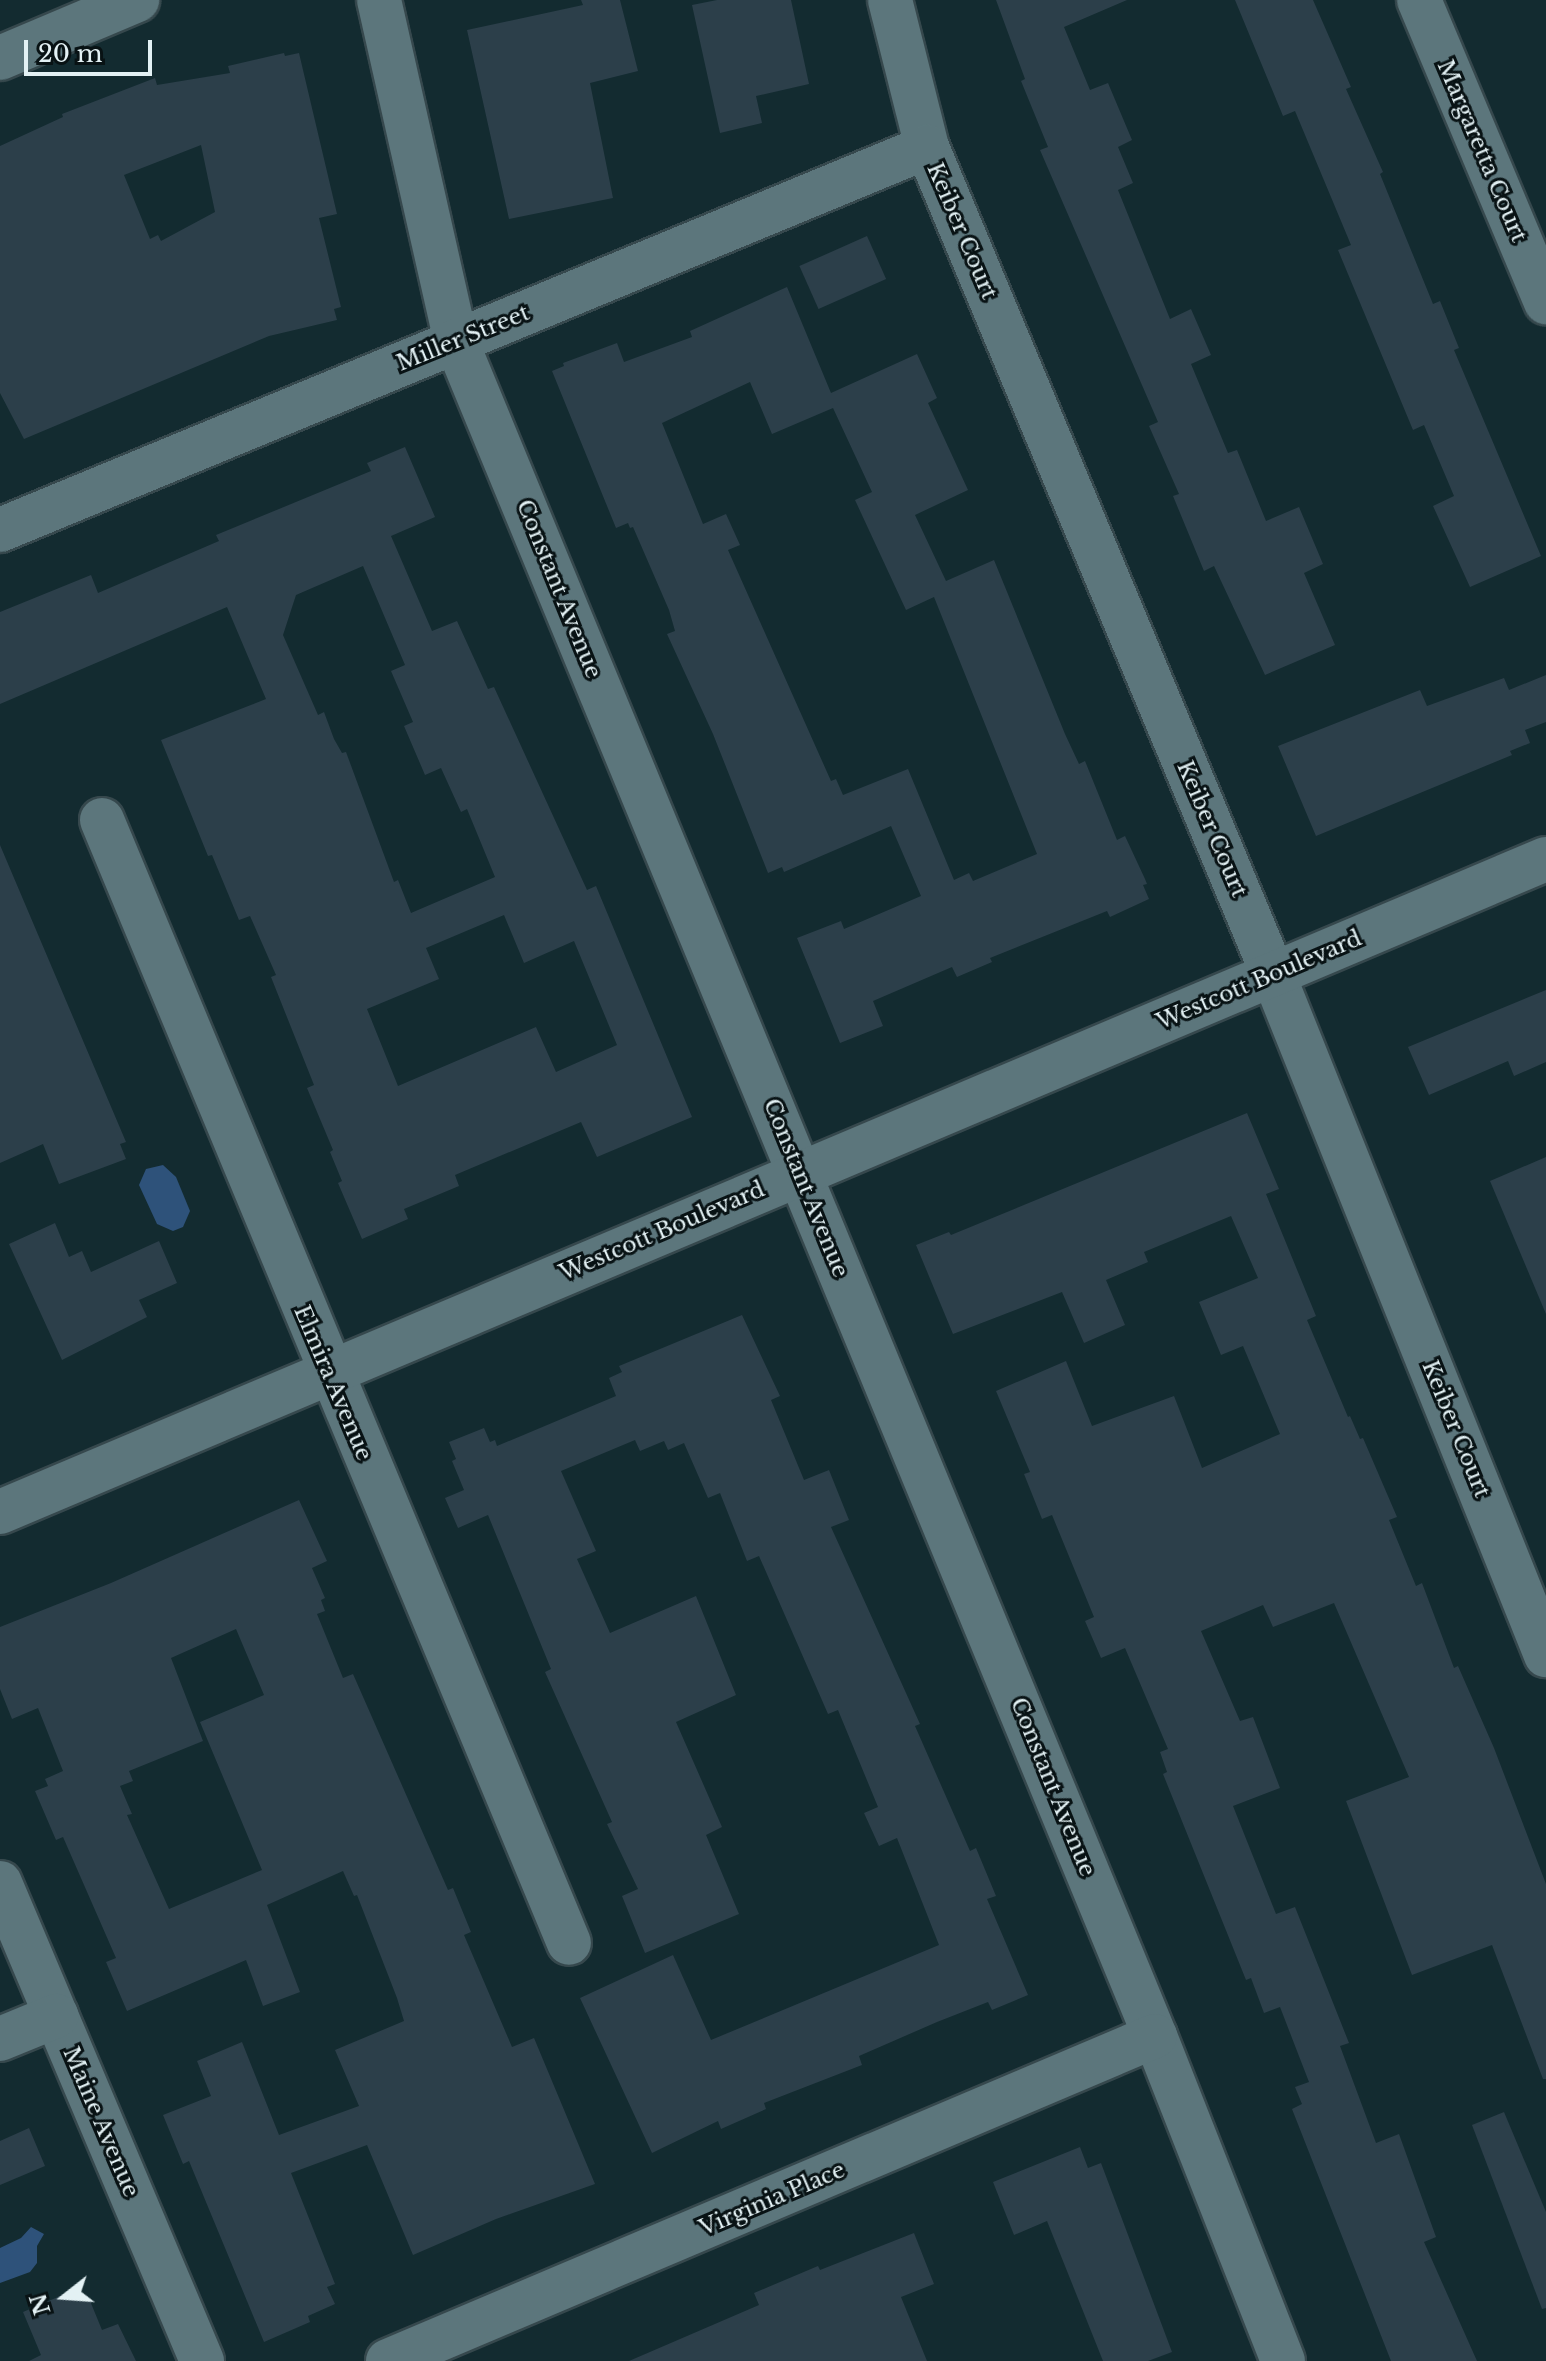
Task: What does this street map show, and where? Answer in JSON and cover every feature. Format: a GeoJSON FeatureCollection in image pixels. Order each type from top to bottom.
{"type":"FeatureCollection","features":[{"type":"Feature","properties":{"kind":"street"},"geometry":{"type":"LineString","coordinates":[[0,58],[137,0]]}},
{"type":"Feature","properties":{"kind":"street","name":"Constant Avenue"},"geometry":{"type":"LineString","coordinates":[[379,0],[456,341],[1155,2036],[1283,2361]]}},
{"type":"Feature","properties":{"kind":"street","name":"Keiber Court"},"geometry":{"type":"LineString","coordinates":[[890,0],[927,147],[1273,974],[1546,1655]]}},
{"type":"Feature","properties":{"kind":"street","name":"Margaretta Court"},"geometry":{"type":"LineString","coordinates":[[1419,0],[1546,302]]}},
{"type":"Feature","properties":{"kind":"street","name":"Miller Street"},"geometry":{"type":"LineString","coordinates":[[0,530],[927,147]]}},
{"type":"Feature","properties":{"kind":"street","name":"Elmira Avenue"},"geometry":{"type":"LineString","coordinates":[[102,820],[328,1371],[569,1943]]}},
{"type":"Feature","properties":{"kind":"street","name":"Westcott Boulevard"},"geometry":{"type":"LineString","coordinates":[[0,1512],[1546,859]]}},
{"type":"Feature","properties":{"kind":"street","name":"Maine Avenue"},"geometry":{"type":"LineString","coordinates":[[0,1883],[202,2361]]}},
{"type":"Feature","properties":{"kind":"street"},"geometry":{"type":"LineString","coordinates":[[0,2039],[56,2016]]}},
{"type":"Feature","properties":{"kind":"street","name":"Virginia Place"},"geometry":{"type":"LineString","coordinates":[[388,2361],[1155,2036]]}},
{"type":"Feature","properties":{"kind":"water"},"geometry":{"type":"Polygon","coordinates":[[[163,1165],[176,1177],[190,1211],[183,1227],[173,1231],[157,1224],[139,1185],[146,1169],[163,1165]]]}},
{"type":"Feature","properties":{"kind":"water"},"geometry":{"type":"Polygon","coordinates":[[[31,2227],[44,2234],[37,2246],[37,2263],[30,2272],[0,2283],[0,2248],[21,2238],[31,2227]]]}},
{"type":"Feature","properties":{"kind":"building"},"geometry":{"type":"Polygon","coordinates":[[[581,0],[620,0],[638,71],[590,83],[613,198],[509,219],[467,30],[583,5],[581,0]]]}},
{"type":"Feature","properties":{"kind":"building"},"geometry":{"type":"Polygon","coordinates":[[[717,0],[791,0],[809,84],[756,96],[762,123],[720,133],[692,5],[717,0]]]}},
{"type":"Feature","properties":{"kind":"building"},"geometry":{"type":"Polygon","coordinates":[[[996,0],[1127,0],[1064,27],[1090,90],[1108,83],[1132,140],[1118,147],[1133,183],[1118,190],[1170,319],[1191,309],[1211,355],[1191,364],[1228,453],[1237,450],[1266,521],[1299,507],[1323,564],[1304,573],[1335,645],[1265,675],[1214,566],[1204,571],[1173,496],[1179,494],[1149,426],[1158,422],[1040,150],[1048,147],[1021,81],[1025,79],[996,0]]]}},
{"type":"Feature","properties":{"kind":"building"},"geometry":{"type":"Polygon","coordinates":[[[1235,0],[1313,0],[1351,87],[1346,89],[1383,172],[1380,174],[1433,304],[1440,301],[1459,348],[1454,350],[1541,556],[1470,587],[1433,506],[1454,496],[1424,425],[1413,430],[1338,250],[1351,245],[1295,111],[1283,116],[1235,0]]]}},
{"type":"Feature","properties":{"kind":"building"},"geometry":{"type":"Polygon","coordinates":[[[284,53],[285,56],[299,53],[337,214],[319,218],[341,307],[334,309],[337,320],[269,336],[24,439],[0,393],[0,146],[63,117],[62,114],[155,78],[157,85],[230,73],[228,66],[284,53]],[[201,145],[124,175],[150,239],[158,235],[161,241],[215,212],[201,145]]]}},
{"type":"Feature","properties":{"kind":"building"},"geometry":{"type":"Polygon","coordinates":[[[867,236],[886,279],[819,309],[799,266],[867,236]]]}},
{"type":"Feature","properties":{"kind":"building"},"geometry":{"type":"Polygon","coordinates":[[[787,287],[831,393],[917,354],[937,398],[928,403],[968,490],[915,515],[946,581],[994,560],[1065,734],[1079,764],[1085,761],[1117,840],[1125,836],[1147,884],[1143,885],[1149,899],[1110,917],[1107,911],[990,958],[992,962],[957,977],[952,967],[873,1001],[883,1026],[840,1043],[797,938],[841,921],[844,929],[921,896],[891,826],[784,872],[782,867],[768,873],[713,734],[667,634],[675,631],[669,610],[633,527],[630,528],[628,523],[616,528],[552,371],[564,366],[563,363],[617,343],[624,362],[692,337],[690,331],[787,287]],[[750,382],[662,423],[703,524],[726,514],[740,545],[728,550],[831,781],[836,779],[843,795],[908,769],[954,880],[969,873],[973,881],[1037,854],[934,597],[906,610],[855,500],[872,492],[833,408],[772,434],[750,382]]]}},
{"type":"Feature","properties":{"kind":"building"},"geometry":{"type":"Polygon","coordinates":[[[405,447],[435,517],[391,536],[432,631],[457,621],[488,689],[494,687],[587,890],[596,886],[692,1117],[597,1157],[581,1122],[455,1175],[459,1186],[404,1209],[408,1219],[362,1239],[338,1183],[342,1181],[330,1152],[333,1150],[307,1088],[314,1085],[271,977],[276,975],[250,916],[239,920],[212,855],[208,856],[161,740],[266,699],[227,607],[0,704],[0,612],[91,575],[98,593],[219,541],[216,535],[371,471],[367,463],[405,447]],[[363,566],[296,595],[283,635],[318,715],[324,712],[334,739],[342,753],[346,752],[394,882],[398,880],[411,913],[495,877],[467,809],[461,812],[441,768],[425,775],[404,726],[413,722],[391,671],[405,665],[363,566]],[[504,915],[426,948],[439,979],[367,1009],[398,1086],[536,1027],[556,1072],[617,1045],[574,941],[524,963],[504,915]]]}},
{"type":"Feature","properties":{"kind":"building"},"geometry":{"type":"Polygon","coordinates":[[[1546,675],[1546,722],[1525,730],[1530,743],[1510,751],[1512,755],[1316,836],[1278,746],[1420,690],[1427,706],[1504,678],[1509,690],[1546,675]]]}},
{"type":"Feature","properties":{"kind":"building"},"geometry":{"type":"Polygon","coordinates":[[[0,845],[126,1142],[120,1144],[126,1159],[59,1184],[43,1144],[0,1163],[0,845]]]}},
{"type":"Feature","properties":{"kind":"building"},"geometry":{"type":"Polygon","coordinates":[[[1546,990],[1546,1062],[1514,1076],[1508,1061],[1429,1095],[1408,1047],[1546,990]]]}},
{"type":"Feature","properties":{"kind":"building"},"geometry":{"type":"Polygon","coordinates":[[[1247,1113],[1279,1189],[1266,1194],[1316,1316],[1307,1320],[1348,1417],[1360,1439],[1363,1438],[1397,1517],[1389,1520],[1416,1586],[1422,1583],[1454,1668],[1458,1666],[1494,1748],[1546,1884],[1546,2079],[1543,2079],[1492,1945],[1412,1975],[1346,1801],[1409,1777],[1334,1603],[1273,1627],[1263,1605],[1201,1631],[1240,1721],[1253,1717],[1280,1788],[1233,1806],[1276,1914],[1295,1907],[1349,2043],[1340,2046],[1376,2143],[1399,2134],[1436,2237],[1424,2242],[1477,2361],[1391,2361],[1292,2109],[1302,2104],[1295,2087],[1309,2082],[1280,2007],[1264,2013],[1251,1978],[1246,1980],[1163,1774],[1167,1772],[1160,1752],[1168,1749],[1125,1648],[1101,1658],[1085,1621],[1094,1617],[1052,1515],[1042,1519],[1024,1474],[1030,1472],[996,1391],[1066,1361],[1092,1426],[1174,1396],[1202,1468],[1280,1434],[1243,1346],[1221,1355],[1199,1302],[1258,1278],[1231,1216],[1144,1252],[1148,1262],[1106,1280],[1125,1325],[1084,1343],[1062,1292],[953,1334],[916,1245],[949,1232],[951,1235],[1247,1113]]]}},
{"type":"Feature","properties":{"kind":"building"},"geometry":{"type":"Polygon","coordinates":[[[1546,1157],[1546,1314],[1490,1181],[1546,1157]]]}},
{"type":"Feature","properties":{"kind":"building"},"geometry":{"type":"Polygon","coordinates":[[[55,1223],[69,1257],[82,1251],[91,1272],[159,1241],[177,1283],[139,1300],[147,1317],[62,1360],[9,1244],[55,1223]]]}},
{"type":"Feature","properties":{"kind":"building"},"geometry":{"type":"Polygon","coordinates":[[[742,1315],[780,1396],[771,1400],[804,1480],[829,1470],[849,1520],[831,1527],[920,1724],[915,1726],[970,1851],[976,1848],[996,1896],[987,1899],[1028,1995],[992,2010],[988,2002],[937,2022],[859,2056],[862,2065],[764,2103],[766,2109],[721,2129],[718,2121],[652,2153],[580,1998],[673,1955],[711,2040],[939,1945],[897,1838],[879,1846],[864,1813],[878,1807],[838,1710],[828,1714],[759,1556],[747,1561],[720,1493],[708,1498],[684,1443],[668,1450],[664,1441],[640,1451],[635,1440],[561,1471],[596,1551],[577,1559],[610,1633],[696,1596],[736,1695],[676,1722],[722,1827],[706,1835],[739,1914],[645,1953],[622,1896],[638,1889],[607,1824],[612,1822],[545,1672],[551,1669],[488,1515],[458,1528],[445,1498],[464,1490],[452,1461],[456,1459],[449,1442],[484,1428],[490,1442],[495,1440],[497,1446],[616,1396],[609,1378],[622,1372],[619,1366],[742,1315]]]}},
{"type":"Feature","properties":{"kind":"building"},"geometry":{"type":"Polygon","coordinates":[[[299,1500],[327,1561],[312,1568],[325,1598],[321,1600],[325,1611],[317,1614],[343,1678],[353,1674],[448,1890],[453,1888],[471,1932],[464,1935],[512,2047],[534,2038],[595,2184],[496,2219],[413,2255],[367,2145],[291,2173],[335,2284],[327,2287],[335,2304],[308,2316],[310,2322],[264,2342],[189,2161],[183,2164],[163,2115],[211,2096],[197,2061],[242,2042],[279,2135],[359,2106],[335,2050],[404,2021],[357,1895],[354,1896],[343,1871],[267,1905],[300,1992],[263,2006],[246,1960],[127,2011],[106,1962],[116,1958],[63,1837],[56,1840],[35,1791],[48,1786],[45,1779],[63,1771],[38,1708],[12,1719],[0,1689],[0,1627],[111,1583],[299,1500]],[[236,1629],[171,1658],[203,1741],[129,1771],[133,1781],[120,1786],[132,1814],[127,1815],[169,1909],[262,1870],[200,1722],[264,1695],[236,1629]]]}},
{"type":"Feature","properties":{"kind":"building"},"geometry":{"type":"Polygon","coordinates":[[[1504,2112],[1546,2212],[1546,2308],[1542,2309],[1472,2125],[1504,2112]]]}},
{"type":"Feature","properties":{"kind":"building"},"geometry":{"type":"Polygon","coordinates":[[[29,2128],[45,2166],[0,2185],[0,2141],[29,2128]]]}},
{"type":"Feature","properties":{"kind":"building"},"geometry":{"type":"Polygon","coordinates":[[[1080,2147],[1088,2168],[1101,2163],[1172,2352],[1148,2361],[1103,2361],[1047,2221],[1014,2235],[993,2182],[1080,2147]]]}},
{"type":"Feature","properties":{"kind":"building"},"geometry":{"type":"Polygon","coordinates":[[[914,2233],[934,2284],[901,2297],[927,2361],[629,2361],[759,2305],[754,2293],[818,2266],[820,2270],[914,2233]]]}},
{"type":"Feature","properties":{"kind":"building"},"geometry":{"type":"Polygon","coordinates":[[[74,2290],[78,2300],[88,2296],[102,2330],[118,2324],[136,2361],[29,2361],[41,2355],[23,2312],[74,2290]]]}}]}
